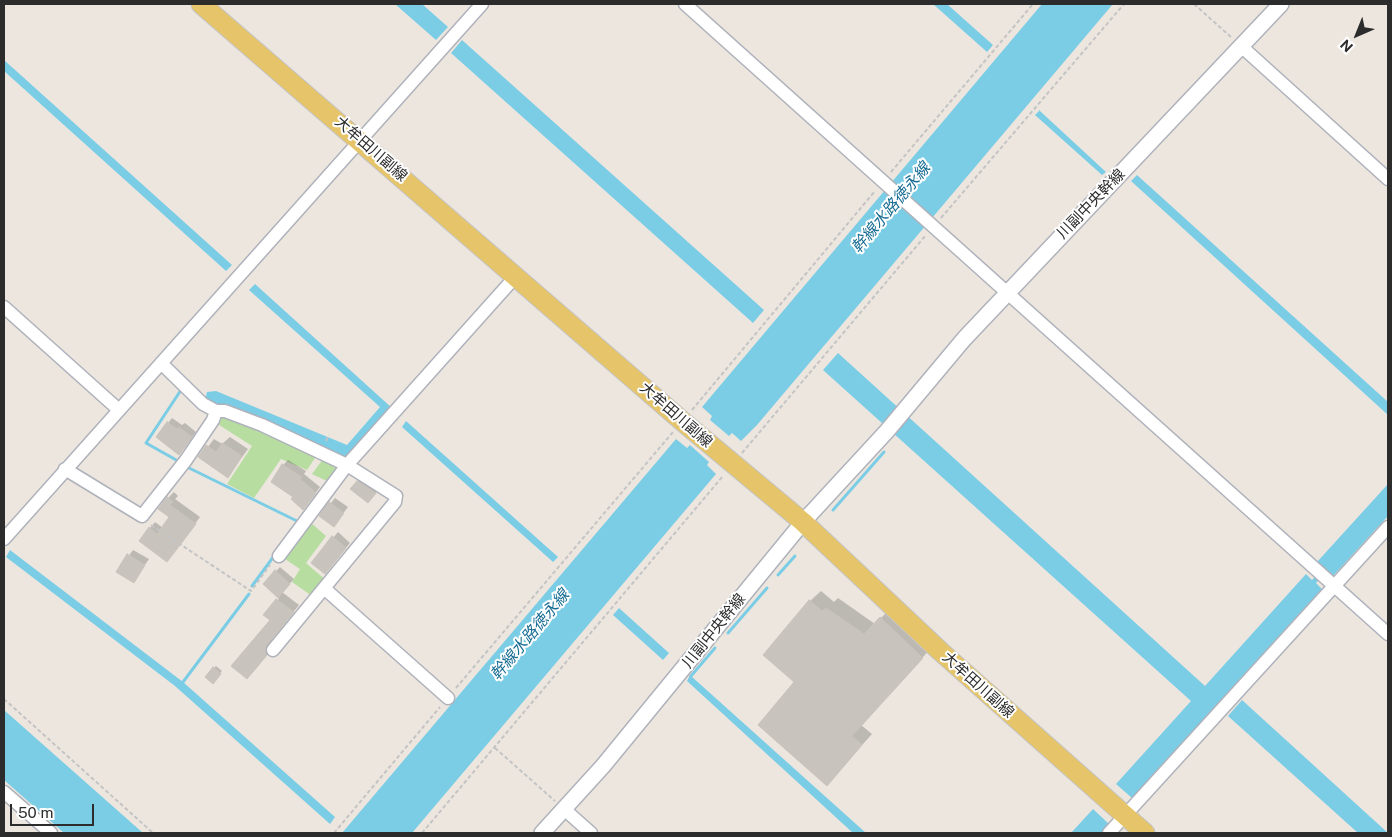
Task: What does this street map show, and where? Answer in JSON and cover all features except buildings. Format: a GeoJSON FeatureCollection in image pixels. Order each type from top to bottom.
{"type":"FeatureCollection","features":[{"type":"Feature","properties":{"kind":"main road","name":"大牟田川副線"},"geometry":{"type":"LineString","coordinates":[[201,4],[682,421],[803,522],[940,651],[1145,833]]}},
{"type":"Feature","properties":{"kind":"street"},"geometry":{"type":"LineString","coordinates":[[4,539],[482,4]]}},
{"type":"Feature","properties":{"kind":"street"},"geometry":{"type":"LineString","coordinates":[[685,4],[1008,291],[1388,634]]}},
{"type":"Feature","properties":{"kind":"street","name":"川副中央幹線"},"geometry":{"type":"LineString","coordinates":[[542,833],[603,766],[803,522],[887,431],[964,339],[1281,4]]}},
{"type":"Feature","properties":{"kind":"street"},"geometry":{"type":"LineString","coordinates":[[1241,46],[1388,179]]}},
{"type":"Feature","properties":{"kind":"street"},"geometry":{"type":"LineString","coordinates":[[278,561],[347,465],[516,276]]}},
{"type":"Feature","properties":{"kind":"street"},"geometry":{"type":"LineString","coordinates":[[4,307],[119,410]]}},
{"type":"Feature","properties":{"kind":"street"},"geometry":{"type":"LineString","coordinates":[[161,364],[204,404],[216,411],[225,411],[262,425],[347,465],[396,496],[395,502],[273,650]]}},
{"type":"Feature","properties":{"kind":"street"},"geometry":{"type":"LineString","coordinates":[[66,469],[142,516],[186,460],[213,420],[216,411]]}},
{"type":"Feature","properties":{"kind":"street"},"geometry":{"type":"LineString","coordinates":[[1109,833],[1388,527]]}},
{"type":"Feature","properties":{"kind":"street"},"geometry":{"type":"LineString","coordinates":[[325,588],[448,698]]}},
{"type":"Feature","properties":{"kind":"street"},"geometry":{"type":"LineString","coordinates":[[4,792],[51,833]]}},
{"type":"Feature","properties":{"kind":"street"},"geometry":{"type":"LineString","coordinates":[[564,809],[591,833]]}},
{"type":"Feature","properties":{"kind":"path"},"geometry":{"type":"LineString","coordinates":[[334,833],[1034,4]]}},
{"type":"Feature","properties":{"kind":"path"},"geometry":{"type":"LineString","coordinates":[[1194,4],[1241,46]]}},
{"type":"Feature","properties":{"kind":"path"},"geometry":{"type":"LineString","coordinates":[[422,833],[734,464]]}},
{"type":"Feature","properties":{"kind":"path"},"geometry":{"type":"LineString","coordinates":[[142,516],[145,521],[251,591],[270,564],[278,561]]}},
{"type":"Feature","properties":{"kind":"path"},"geometry":{"type":"LineString","coordinates":[[4,699],[153,833]]}},
{"type":"Feature","properties":{"kind":"path"},"geometry":{"type":"LineString","coordinates":[[495,747],[564,809]]}},
{"type":"Feature","properties":{"kind":"green space"},"geometry":{"type":"Polygon","coordinates":[[[222,415],[317,455],[307,470],[281,459],[254,498],[227,484],[252,446],[216,423],[222,415]]]}},
{"type":"Feature","properties":{"kind":"green space"},"geometry":{"type":"Polygon","coordinates":[[[323,459],[340,467],[329,482],[312,474],[323,459]]]}},
{"type":"Feature","properties":{"kind":"green space"},"geometry":{"type":"Polygon","coordinates":[[[309,521],[326,536],[306,563],[327,581],[312,596],[292,582],[300,569],[285,559],[309,521]]]}},
{"type":"Feature","properties":{"kind":"water"},"geometry":{"type":"Polygon","coordinates":[[[395,4],[422,4],[448,27],[436,40],[395,4]]]}},
{"type":"Feature","properties":{"kind":"water"},"geometry":{"type":"Polygon","coordinates":[[[933,4],[947,4],[993,45],[987,52],[933,4]]]}},
{"type":"Feature","properties":{"kind":"water","name":"幹線水路徳永線"},"geometry":{"type":"Polygon","coordinates":[[[1042,4],[1113,4],[757,425],[741,441],[732,433],[729,436],[710,420],[712,416],[702,407],[1042,4]]]}},
{"type":"Feature","properties":{"kind":"water"},"geometry":{"type":"Polygon","coordinates":[[[462,40],[764,310],[753,323],[451,53],[462,40]]]}},
{"type":"Feature","properties":{"kind":"water"},"geometry":{"type":"Polygon","coordinates":[[[4,60],[232,265],[226,271],[4,71],[4,60]]]}},
{"type":"Feature","properties":{"kind":"water"},"geometry":{"type":"Polygon","coordinates":[[[1040,110],[1106,172],[1102,175],[1035,115],[1040,110]]]}},
{"type":"Feature","properties":{"kind":"water"},"geometry":{"type":"Polygon","coordinates":[[[1137,175],[1388,402],[1388,415],[1131,181],[1137,175]]]}},
{"type":"Feature","properties":{"kind":"water"},"geometry":{"type":"Polygon","coordinates":[[[255,284],[392,408],[347,458],[262,419],[205,400],[207,392],[216,391],[347,445],[380,407],[249,290],[255,284]]]}},
{"type":"Feature","properties":{"kind":"water"},"geometry":{"type":"Polygon","coordinates":[[[838,353],[1205,686],[1306,574],[1312,580],[1323,568],[1317,562],[1388,484],[1388,516],[1333,576],[1327,571],[1316,583],[1322,589],[1132,798],[1116,784],[1191,701],[823,370],[838,353]]]}},
{"type":"Feature","properties":{"kind":"water"},"geometry":{"type":"Polygon","coordinates":[[[406,421],[558,557],[553,562],[402,427],[406,421]]]}},
{"type":"Feature","properties":{"kind":"water","name":"幹線水路徳永線"},"geometry":{"type":"Polygon","coordinates":[[[676,439],[687,448],[690,445],[709,462],[707,465],[716,474],[412,833],[342,833],[676,439]]]}},
{"type":"Feature","properties":{"kind":"water"},"geometry":{"type":"Polygon","coordinates":[[[10,550],[183,682],[335,817],[330,824],[175,686],[6,557],[10,550]]]}},
{"type":"Feature","properties":{"kind":"water"},"geometry":{"type":"Polygon","coordinates":[[[619,608],[669,653],[663,660],[613,615],[619,608]]]}},
{"type":"Feature","properties":{"kind":"water"},"geometry":{"type":"Polygon","coordinates":[[[690,675],[866,833],[853,833],[687,681],[690,675]]]}},
{"type":"Feature","properties":{"kind":"water"},"geometry":{"type":"Polygon","coordinates":[[[1242,700],[1388,833],[1358,833],[1228,716],[1242,700]]]}},
{"type":"Feature","properties":{"kind":"water"},"geometry":{"type":"Polygon","coordinates":[[[4,710],[143,833],[64,833],[4,780],[4,710]]]}},
{"type":"Feature","properties":{"kind":"water"},"geometry":{"type":"Polygon","coordinates":[[[1093,809],[1109,824],[1101,833],[1071,833],[1093,809]]]}},
{"type":"Feature","properties":{"kind":"waterway"},"geometry":{"type":"LineString","coordinates":[[178,461],[146,443],[181,390]]}},
{"type":"Feature","properties":{"kind":"waterway"},"geometry":{"type":"LineString","coordinates":[[833,510],[884,452]]}},
{"type":"Feature","properties":{"kind":"waterway"},"geometry":{"type":"LineString","coordinates":[[187,467],[299,522]]}},
{"type":"Feature","properties":{"kind":"waterway"},"geometry":{"type":"LineString","coordinates":[[252,586],[274,556]]}},
{"type":"Feature","properties":{"kind":"waterway"},"geometry":{"type":"LineString","coordinates":[[778,575],[795,556]]}},
{"type":"Feature","properties":{"kind":"waterway"},"geometry":{"type":"LineString","coordinates":[[728,633],[767,588]]}},
{"type":"Feature","properties":{"kind":"waterway"},"geometry":{"type":"LineString","coordinates":[[183,682],[249,594]]}},
{"type":"Feature","properties":{"kind":"waterway"},"geometry":{"type":"LineString","coordinates":[[691,676],[715,648]]}}]}
